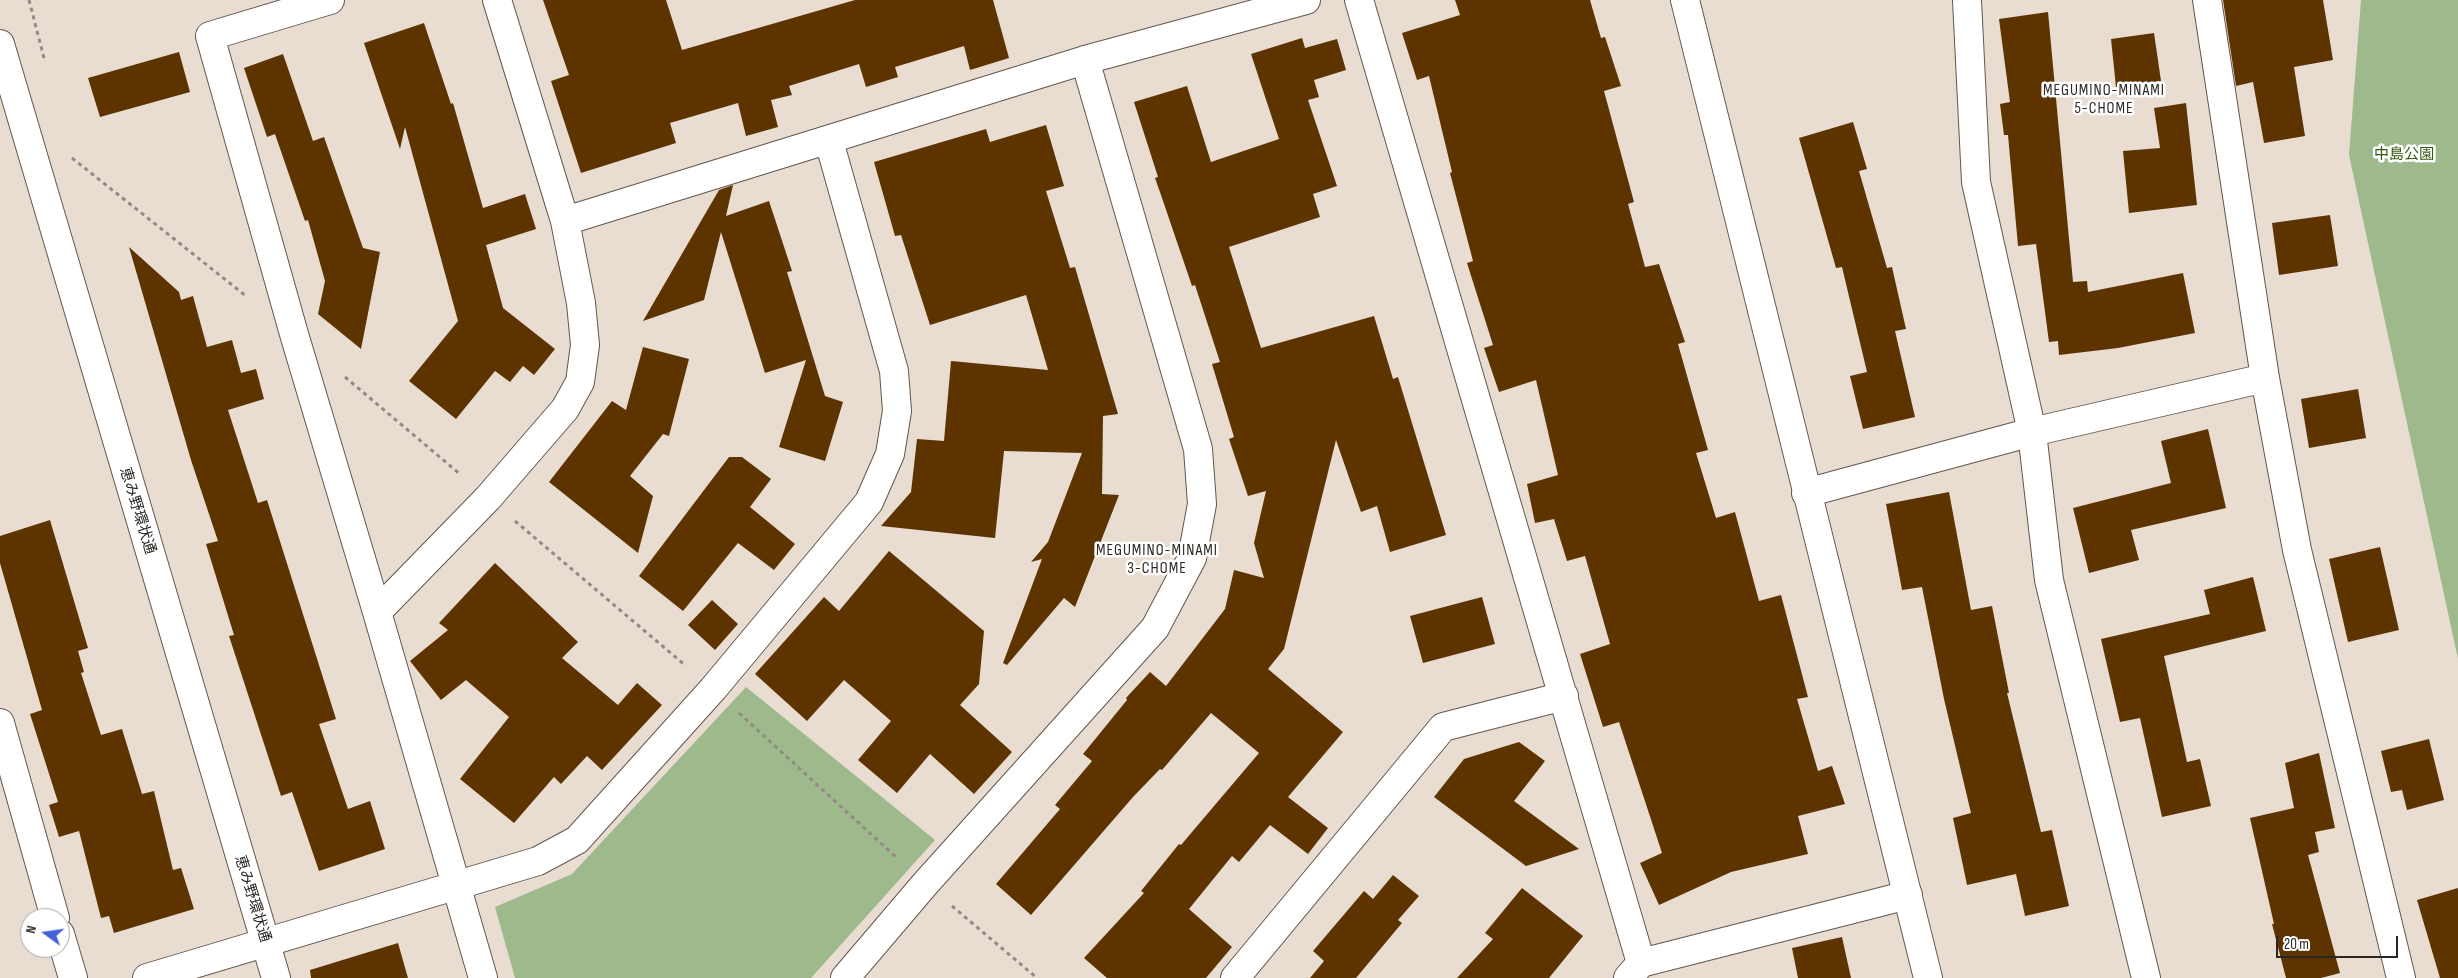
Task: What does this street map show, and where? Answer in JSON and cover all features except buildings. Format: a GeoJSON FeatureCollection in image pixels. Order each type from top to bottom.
{"type":"FeatureCollection","features":[{"type":"Feature","properties":{"kind":"street"},"geometry":{"type":"LineString","coordinates":[[330,0],[210,36],[294,334],[378,612],[483,978]]}},
{"type":"Feature","properties":{"kind":"street"},"geometry":{"type":"LineString","coordinates":[[378,612],[488,498],[565,409],[580,382],[585,345],[581,303],[564,221],[497,0]]}},
{"type":"Feature","properties":{"kind":"street"},"geometry":{"type":"LineString","coordinates":[[564,221],[829,141],[1085,60],[1306,0]]}},
{"type":"Feature","properties":{"kind":"street"},"geometry":{"type":"LineString","coordinates":[[1359,0],[1564,696],[1634,971],[1908,895]]}},
{"type":"Feature","properties":{"kind":"street"},"geometry":{"type":"LineString","coordinates":[[1684,0],[1928,978]]}},
{"type":"Feature","properties":{"kind":"street"},"geometry":{"type":"LineString","coordinates":[[1967,0],[1976,182],[2032,432],[2049,580],[2146,978]]}},
{"type":"Feature","properties":{"kind":"street"},"geometry":{"type":"LineString","coordinates":[[2207,0],[2265,378],[2297,550],[2401,978]]}},
{"type":"Feature","properties":{"kind":"street","name":"恵み野環状通"},"geometry":{"type":"LineString","coordinates":[[0,44],[276,978]]}},
{"type":"Feature","properties":{"kind":"street"},"geometry":{"type":"LineString","coordinates":[[845,978],[925,884],[1155,628],[1192,558],[1202,504],[1198,449],[1085,60]]}},
{"type":"Feature","properties":{"kind":"street"},"geometry":{"type":"LineString","coordinates":[[147,978],[538,861],[577,840],[713,689],[869,502],[890,454],[898,411],[894,371],[829,141]]}},
{"type":"Feature","properties":{"kind":"street"},"geometry":{"type":"LineString","coordinates":[[1806,493],[2032,432],[2265,378]]}},
{"type":"Feature","properties":{"kind":"street"},"geometry":{"type":"LineString","coordinates":[[1235,978],[1443,727],[1564,696]]}},
{"type":"Feature","properties":{"kind":"street"},"geometry":{"type":"LineString","coordinates":[[0,723],[53,908]]}},
{"type":"Feature","properties":{"kind":"street"},"geometry":{"type":"LineString","coordinates":[[67,958],[72,978]]}},
{"type":"Feature","properties":{"kind":"path"},"geometry":{"type":"LineString","coordinates":[[70,156],[248,297]]}},
{"type":"Feature","properties":{"kind":"path"},"geometry":{"type":"LineString","coordinates":[[339,372],[713,689],[925,884],[1037,978]]}},
{"type":"Feature","properties":{"kind":"green space","name":"中島公園"},"geometry":{"type":"Polygon","coordinates":[[[2361,0],[2458,0],[2458,659],[2349,155],[2361,0]]]}},
{"type":"Feature","properties":{"kind":"green space"},"geometry":{"type":"Polygon","coordinates":[[[746,687],[935,840],[811,978],[515,978],[495,907],[572,874],[746,687]]]}},
{"type":"Feature","properties":{"kind":"district","name":"MEGUMINO-MINAMI 5-CHOME"},"geometry":{"type":"Point","coordinates":[2104,100]}},
{"type":"Feature","properties":{"kind":"district","name":"MEGUMINO-MINAMI 3-CHOME"},"geometry":{"type":"Point","coordinates":[1157,560]}}]}
